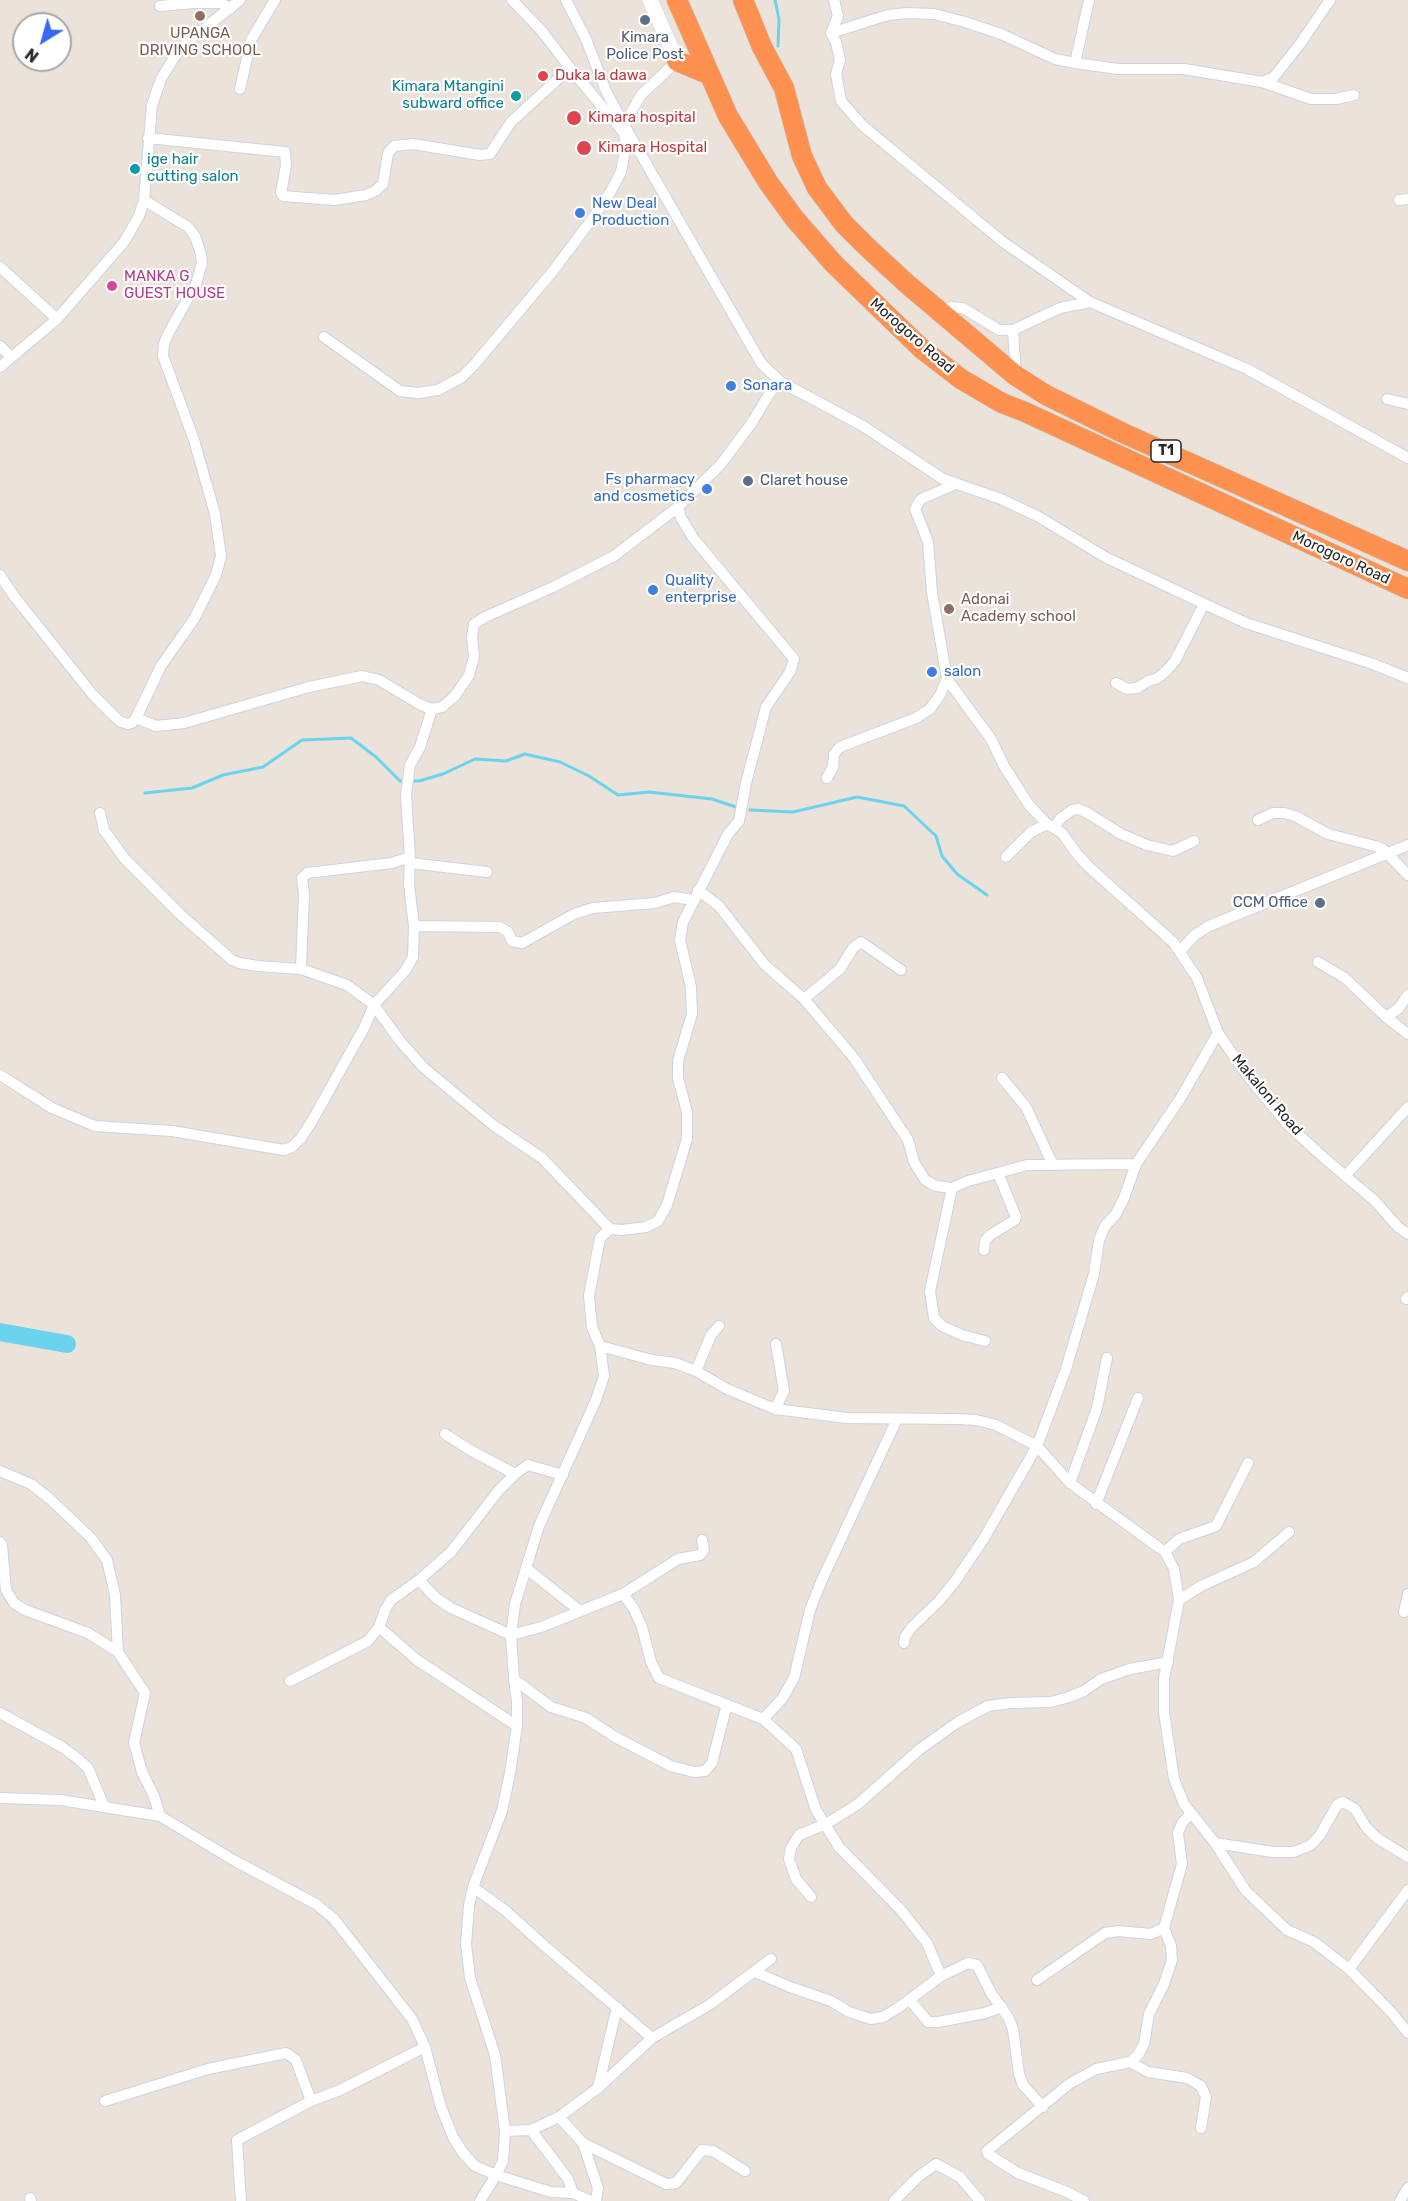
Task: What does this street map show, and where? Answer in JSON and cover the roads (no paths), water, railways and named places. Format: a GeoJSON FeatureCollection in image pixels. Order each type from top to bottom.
{"type":"FeatureCollection","features":[{"type":"Feature","properties":{"kind":"highway","name":"Morogoro Road"},"geometry":{"type":"LineString","coordinates":[[678,0],[728,116],[794,218],[875,306],[922,349],[961,380],[1002,403],[1408,589]]}},
{"type":"Feature","properties":{"kind":"highway","name":"Morogoro Road"},"geometry":{"type":"LineString","coordinates":[[743,0],[762,47],[784,88],[802,156],[817,188],[844,224],[890,268],[1016,376],[1046,395],[1123,433],[1408,561]]}},
{"type":"Feature","properties":{"kind":"highway"},"geometry":{"type":"LineString","coordinates":[[677,61],[708,74]]}},
{"type":"Feature","properties":{"kind":"street"},"geometry":{"type":"LineString","coordinates":[[0,367],[57,319],[124,243],[139,216],[144,200],[148,138],[154,96],[168,67],[187,42],[240,0]]}},
{"type":"Feature","properties":{"kind":"street"},"geometry":{"type":"LineString","coordinates":[[240,89],[250,40],[275,0]]}},
{"type":"Feature","properties":{"kind":"street"},"geometry":{"type":"LineString","coordinates":[[324,337],[400,391],[418,393],[438,390],[462,377],[553,271],[606,198],[621,172],[626,146],[623,126],[570,68],[542,30],[512,0]]}},
{"type":"Feature","properties":{"kind":"street"},"geometry":{"type":"LineString","coordinates":[[566,0],[586,39],[606,91],[623,126],[761,363],[781,382],[863,426],[915,458],[930,471],[956,484],[1001,499],[1039,517],[1106,557],[1204,604],[1246,623],[1373,664],[1408,678]]}},
{"type":"Feature","properties":{"kind":"street"},"geometry":{"type":"LineString","coordinates":[[623,126],[641,95],[677,61],[650,0]]}},
{"type":"Feature","properties":{"kind":"street"},"geometry":{"type":"LineString","coordinates":[[831,33],[838,16],[834,0]]}},
{"type":"Feature","properties":{"kind":"street"},"geometry":{"type":"LineString","coordinates":[[1076,63],[1089,0]]}},
{"type":"Feature","properties":{"kind":"street"},"geometry":{"type":"LineString","coordinates":[[1262,82],[1274,76],[1279,70],[1330,0]]}},
{"type":"Feature","properties":{"kind":"street"},"geometry":{"type":"LineString","coordinates":[[160,6],[220,3],[231,8]]}},
{"type":"Feature","properties":{"kind":"street"},"geometry":{"type":"LineString","coordinates":[[831,33],[888,15],[934,14],[1001,34],[1055,59],[1118,69],[1184,69],[1262,82],[1311,99],[1336,99],[1353,95]]}},
{"type":"Feature","properties":{"kind":"street"},"geometry":{"type":"LineString","coordinates":[[831,33],[837,42],[840,60],[837,74],[841,101],[862,125],[1003,242],[1090,302],[1247,369],[1407,455]]}},
{"type":"Feature","properties":{"kind":"street"},"geometry":{"type":"LineString","coordinates":[[148,138],[284,151],[287,153],[287,158],[282,195],[323,200],[351,197],[372,193],[382,186],[388,153],[394,146],[412,144],[480,155],[490,154],[516,116],[570,68]]}},
{"type":"Feature","properties":{"kind":"street"},"geometry":{"type":"LineString","coordinates":[[0,575],[14,596],[99,702],[124,723],[131,724],[161,666],[203,603],[216,575],[220,556],[219,532],[200,461],[163,356],[168,334],[190,296],[200,271],[202,263],[199,245],[188,227],[144,200]]}},
{"type":"Feature","properties":{"kind":"street"},"geometry":{"type":"LineString","coordinates":[[0,267],[57,319]]}},
{"type":"Feature","properties":{"kind":"street"},"geometry":{"type":"LineString","coordinates":[[941,312],[951,307],[963,308],[999,330],[1013,330],[1060,308],[1090,302]]}},
{"type":"Feature","properties":{"kind":"street"},"geometry":{"type":"LineString","coordinates":[[1013,330],[1016,376]]}},
{"type":"Feature","properties":{"kind":"street"},"geometry":{"type":"LineString","coordinates":[[0,346],[11,357]]}},
{"type":"Feature","properties":{"kind":"street"},"geometry":{"type":"LineString","coordinates":[[136,718],[156,726],[184,723],[309,687],[362,676],[379,680],[421,705],[432,709],[442,707],[455,696],[469,675],[474,657],[472,637],[474,624],[485,616],[553,587],[614,556],[678,507],[721,464],[752,424],[771,391],[781,382]]}},
{"type":"Feature","properties":{"kind":"street"},"geometry":{"type":"LineString","coordinates":[[1387,399],[1408,404]]}},
{"type":"Feature","properties":{"kind":"street"},"geometry":{"type":"LineString","coordinates":[[827,778],[833,767],[834,754],[840,747],[916,718],[930,709],[940,695],[947,679],[932,592],[928,542],[915,509],[921,499],[956,484]]}},
{"type":"Feature","properties":{"kind":"street"},"geometry":{"type":"LineString","coordinates":[[100,813],[104,830],[124,858],[181,915],[232,960],[258,966],[301,969],[347,985],[374,1005],[400,1041],[424,1068],[493,1125],[543,1158],[610,1229],[646,1227],[658,1221],[667,1205],[687,1139],[687,1112],[678,1078],[678,1061],[692,1014],[691,987],[680,940],[683,922],[728,834],[739,821],[746,783],[766,707],[790,672],[794,659],[694,539],[681,518],[678,507]]}},
{"type":"Feature","properties":{"kind":"street"},"geometry":{"type":"LineString","coordinates":[[1116,683],[1127,689],[1137,688],[1158,678],[1175,661],[1204,604]]}},
{"type":"Feature","properties":{"kind":"street","name":"Makaloni Road"},"geometry":{"type":"LineString","coordinates":[[947,679],[990,739],[1020,793],[1048,824],[1062,833],[1090,868],[1173,942],[1180,951],[1197,978],[1218,1033],[1247,1075],[1288,1125],[1375,1201],[1398,1227],[1408,1234]]}},
{"type":"Feature","properties":{"kind":"street"},"geometry":{"type":"LineString","coordinates":[[0,1075],[52,1108],[95,1126],[172,1131],[284,1150],[302,1138],[364,1028],[374,1005],[405,971],[413,957],[414,926],[410,904],[406,795],[410,765],[420,747],[432,709]]}},
{"type":"Feature","properties":{"kind":"street"},"geometry":{"type":"LineString","coordinates":[[1006,857],[1031,832],[1078,809],[1121,834],[1148,845],[1173,851],[1194,841]]}},
{"type":"Feature","properties":{"kind":"street"},"geometry":{"type":"LineString","coordinates":[[1258,820],[1274,813],[1295,816],[1328,834],[1383,849],[1408,875]]}},
{"type":"Feature","properties":{"kind":"street"},"geometry":{"type":"LineString","coordinates":[[1180,951],[1195,935],[1209,926],[1408,845]]}},
{"type":"Feature","properties":{"kind":"street"},"geometry":{"type":"LineString","coordinates":[[301,969],[304,894],[302,878],[307,873],[410,860],[487,872]]}},
{"type":"Feature","properties":{"kind":"street"},"geometry":{"type":"LineString","coordinates":[[414,926],[500,927],[508,932],[512,941],[522,943],[574,914],[593,908],[655,903],[674,897],[695,895],[719,906],[765,965],[804,999],[854,1058],[908,1140],[914,1162],[925,1180],[936,1186],[951,1188],[1027,1165],[1136,1164]]}},
{"type":"Feature","properties":{"kind":"street"},"geometry":{"type":"LineString","coordinates":[[804,999],[840,969],[853,948],[861,942],[901,970]]}},
{"type":"Feature","properties":{"kind":"street"},"geometry":{"type":"LineString","coordinates":[[1318,962],[1345,978],[1386,1017],[1408,1034]]}},
{"type":"Feature","properties":{"kind":"street"},"geometry":{"type":"LineString","coordinates":[[1386,1017],[1398,1009],[1408,994]]}},
{"type":"Feature","properties":{"kind":"street"},"geometry":{"type":"LineString","coordinates":[[904,1643],[912,1627],[939,1601],[956,1580],[983,1540],[1037,1446],[1066,1369],[1094,1274],[1099,1240],[1105,1226],[1116,1214],[1124,1198],[1136,1164],[1180,1099],[1218,1033]]}},
{"type":"Feature","properties":{"kind":"street"},"geometry":{"type":"LineString","coordinates":[[1002,1078],[1026,1107],[1053,1165]]}},
{"type":"Feature","properties":{"kind":"street"},"geometry":{"type":"LineString","coordinates":[[1346,1175],[1408,1107]]}},
{"type":"Feature","properties":{"kind":"street"},"geometry":{"type":"LineString","coordinates":[[984,1250],[990,1235],[1015,1220],[1016,1217],[998,1173]]}},
{"type":"Feature","properties":{"kind":"street"},"geometry":{"type":"LineString","coordinates":[[951,1188],[951,1198],[937,1250],[930,1291],[934,1318],[942,1326],[962,1335],[986,1341]]}},
{"type":"Feature","properties":{"kind":"street"},"geometry":{"type":"LineString","coordinates":[[480,2201],[503,2161],[504,2131],[495,2055],[471,1978],[466,1944],[469,1906],[473,1887],[502,1811],[510,1773],[517,1726],[511,1635],[515,1604],[539,1526],[596,1400],[604,1376],[600,1346],[592,1327],[589,1296],[600,1238],[610,1229]]}},
{"type":"Feature","properties":{"kind":"street"},"geometry":{"type":"LineString","coordinates":[[696,1371],[711,1335],[719,1326]]}},
{"type":"Feature","properties":{"kind":"street"},"geometry":{"type":"LineString","coordinates":[[775,1409],[784,1391],[776,1344]]}},
{"type":"Feature","properties":{"kind":"street"},"geometry":{"type":"LineString","coordinates":[[600,1346],[652,1360],[675,1363],[696,1371],[727,1389],[775,1409],[848,1418],[976,1420],[1012,1432],[1037,1446],[1070,1483],[1096,1504],[1165,1552],[1174,1569],[1179,1600],[1164,1679],[1164,1712],[1174,1779],[1184,1804],[1215,1844],[1246,1891],[1287,1929],[1314,1942],[1349,1969],[1384,2004],[1408,2033]]}},
{"type":"Feature","properties":{"kind":"street"},"geometry":{"type":"LineString","coordinates":[[1070,1483],[1097,1408],[1107,1358]]}},
{"type":"Feature","properties":{"kind":"street"},"geometry":{"type":"LineString","coordinates":[[1096,1504],[1138,1398]]}},
{"type":"Feature","properties":{"kind":"street"},"geometry":{"type":"LineString","coordinates":[[763,1719],[782,1699],[794,1678],[810,1610],[897,1419]]}},
{"type":"Feature","properties":{"kind":"street"},"geometry":{"type":"LineString","coordinates":[[445,1434],[515,1474]]}},
{"type":"Feature","properties":{"kind":"street"},"geometry":{"type":"LineString","coordinates":[[1165,1552],[1179,1539],[1216,1526],[1248,1463]]}},
{"type":"Feature","properties":{"kind":"street"},"geometry":{"type":"LineString","coordinates":[[290,1681],[368,1641],[379,1627],[391,1600],[419,1580],[458,1544],[499,1490],[515,1474],[528,1465],[563,1475]]}},
{"type":"Feature","properties":{"kind":"street"},"geometry":{"type":"LineString","coordinates":[[0,1471],[31,1484],[50,1499],[91,1538],[107,1560],[115,1595],[118,1652]]}},
{"type":"Feature","properties":{"kind":"street"},"geometry":{"type":"LineString","coordinates":[[1179,1600],[1201,1586],[1254,1562],[1289,1532]]}},
{"type":"Feature","properties":{"kind":"street"},"geometry":{"type":"LineString","coordinates":[[419,1580],[436,1598],[451,1608],[511,1635],[541,1627],[623,1594],[678,1559],[700,1555],[704,1550],[702,1540]]}},
{"type":"Feature","properties":{"kind":"street"},"geometry":{"type":"LineString","coordinates":[[0,1542],[6,1590],[14,1603],[25,1610],[88,1633],[118,1652],[145,1692],[134,1743],[140,1766],[154,1796],[160,1816]]}},
{"type":"Feature","properties":{"kind":"street"},"geometry":{"type":"LineString","coordinates":[[527,1569],[580,1611]]}},
{"type":"Feature","properties":{"kind":"street"},"geometry":{"type":"LineString","coordinates":[[623,1594],[634,1609],[642,1627],[651,1662],[659,1678],[763,1719],[796,1749],[816,1810],[839,1847],[901,1910],[927,1943],[938,1964],[941,1976]]}},
{"type":"Feature","properties":{"kind":"street"},"geometry":{"type":"LineString","coordinates":[[1404,1612],[1408,1594]]}},
{"type":"Feature","properties":{"kind":"street"},"geometry":{"type":"LineString","coordinates":[[379,1627],[417,1660],[517,1726]]}},
{"type":"Feature","properties":{"kind":"street"},"geometry":{"type":"LineString","coordinates":[[811,1896],[796,1879],[789,1859],[791,1848],[799,1835],[826,1824],[869,1795],[920,1749],[958,1722],[988,1706],[1051,1702],[1084,1691],[1101,1679],[1130,1669],[1168,1662]]}},
{"type":"Feature","properties":{"kind":"street"},"geometry":{"type":"LineString","coordinates":[[514,1679],[551,1707],[586,1718],[615,1737],[671,1766],[694,1772],[705,1771],[712,1763],[727,1704]]}},
{"type":"Feature","properties":{"kind":"street"},"geometry":{"type":"LineString","coordinates":[[0,1713],[62,1748],[88,1768],[104,1806]]}},
{"type":"Feature","properties":{"kind":"street"},"geometry":{"type":"LineString","coordinates":[[0,1798],[60,1800],[160,1816],[235,1861],[316,1904],[334,1919],[412,2019],[425,2047],[441,2107],[453,2137],[476,2166],[496,2175],[551,2192],[573,2193],[591,2201]]}},
{"type":"Feature","properties":{"kind":"street"},"geometry":{"type":"LineString","coordinates":[[1215,1844],[1272,1852],[1294,1852],[1311,1845],[1320,1835],[1337,1804],[1343,1802],[1355,1809],[1366,1827],[1377,1838],[1408,1857]]}},
{"type":"Feature","properties":{"kind":"street"},"geometry":{"type":"LineString","coordinates":[[1084,2201],[1018,2173],[988,2154],[988,2149],[1069,2084],[1096,2070],[1130,2062],[1138,2055],[1144,2044],[1149,2014],[1164,1984],[1172,1960],[1171,1946],[1164,1928],[1182,1864],[1178,1833],[1182,1823],[1191,1813]]}},
{"type":"Feature","properties":{"kind":"street"},"geometry":{"type":"LineString","coordinates":[[473,1887],[507,1911],[652,2038]]}},
{"type":"Feature","properties":{"kind":"street"},"geometry":{"type":"LineString","coordinates":[[1349,1969],[1408,1890]]}},
{"type":"Feature","properties":{"kind":"street"},"geometry":{"type":"LineString","coordinates":[[1037,1980],[1105,1933],[1118,1931],[1151,1934],[1164,1928]]}},
{"type":"Feature","properties":{"kind":"street"},"geometry":{"type":"LineString","coordinates":[[504,2131],[531,2130],[559,2117],[598,2088],[652,2038],[709,2005],[771,1959]]}},
{"type":"Feature","properties":{"kind":"street"},"geometry":{"type":"LineString","coordinates":[[755,1972],[871,2019],[883,2017],[941,1976],[968,1963],[973,1963],[977,1965],[1013,2029],[1019,2074],[1023,2085],[1043,2107]]}},
{"type":"Feature","properties":{"kind":"street"},"geometry":{"type":"LineString","coordinates":[[910,2000],[928,2022],[985,2013],[1002,2007]]}},
{"type":"Feature","properties":{"kind":"street"},"geometry":{"type":"LineString","coordinates":[[598,2088],[617,2007]]}},
{"type":"Feature","properties":{"kind":"street"},"geometry":{"type":"LineString","coordinates":[[241,2201],[237,2140],[311,2101],[340,2090],[425,2047]]}},
{"type":"Feature","properties":{"kind":"street"},"geometry":{"type":"LineString","coordinates":[[105,2101],[208,2068],[286,2053],[296,2060],[311,2101]]}},
{"type":"Feature","properties":{"kind":"street"},"geometry":{"type":"LineString","coordinates":[[1130,2062],[1148,2072],[1187,2078],[1201,2086],[1206,2097],[1201,2128]]}},
{"type":"Feature","properties":{"kind":"street"},"geometry":{"type":"LineString","coordinates":[[559,2117],[583,2143],[666,2184],[676,2183],[702,2150],[713,2151],[745,2171]]}},
{"type":"Feature","properties":{"kind":"street"},"geometry":{"type":"LineString","coordinates":[[531,2130],[568,2179],[573,2193]]}},
{"type":"Feature","properties":{"kind":"street"},"geometry":{"type":"LineString","coordinates":[[583,2143],[598,2188],[596,2201]]}},
{"type":"Feature","properties":{"kind":"street"},"geometry":{"type":"LineString","coordinates":[[894,2201],[919,2176],[936,2164],[960,2177],[980,2201]]}},
{"type":"Feature","properties":{"kind":"street"},"geometry":{"type":"LineString","coordinates":[[1400,2201],[1408,2187]]}},
{"type":"Feature","properties":{"kind":"waterway"},"geometry":{"type":"LineString","coordinates":[[775,0],[779,19],[778,46]]}},
{"type":"Feature","properties":{"kind":"waterway"},"geometry":{"type":"LineString","coordinates":[[145,793],[192,788],[223,775],[263,767],[302,740],[351,738],[376,757],[400,781],[404,781]]}},
{"type":"Feature","properties":{"kind":"waterway"},"geometry":{"type":"LineString","coordinates":[[410,781],[419,781],[443,774],[475,759],[506,761],[525,754],[560,762],[589,776],[618,795],[649,792],[712,799],[736,807]]}},
{"type":"Feature","properties":{"kind":"waterway"},"geometry":{"type":"LineString","coordinates":[[750,810],[793,812],[857,797],[904,806],[936,836],[942,856],[957,874],[987,895]]}},
{"type":"Feature","properties":{"kind":"waterway"},"geometry":{"type":"LineString","coordinates":[[0,1332],[67,1344]]}},
{"type":"Feature","properties":{"kind":"place","name":"UPANGA DRIVING SCHOOL"},"geometry":{"type":"Point","coordinates":[200,16]}},
{"type":"Feature","properties":{"kind":"place","name":"Kimara Police Post"},"geometry":{"type":"Point","coordinates":[645,20]}},
{"type":"Feature","properties":{"kind":"place","name":"Duka la dawa"},"geometry":{"type":"Point","coordinates":[543,76]}},
{"type":"Feature","properties":{"kind":"place","name":"Kimara Mtangini subward office"},"geometry":{"type":"Point","coordinates":[516,96]}},
{"type":"Feature","properties":{"kind":"place","name":"Kimara hospital"},"geometry":{"type":"Point","coordinates":[574,118]}},
{"type":"Feature","properties":{"kind":"place","name":"Kimara Hospital"},"geometry":{"type":"Point","coordinates":[584,148]}},
{"type":"Feature","properties":{"kind":"place","name":"ige hair cutting salon"},"geometry":{"type":"Point","coordinates":[135,169]}},
{"type":"Feature","properties":{"kind":"place","name":"New Deal Production"},"geometry":{"type":"Point","coordinates":[580,213]}},
{"type":"Feature","properties":{"kind":"place","name":"MANKA G GUEST HOUSE"},"geometry":{"type":"Point","coordinates":[112,286]}},
{"type":"Feature","properties":{"kind":"place","name":"Sonara"},"geometry":{"type":"Point","coordinates":[731,386]}},
{"type":"Feature","properties":{"kind":"place","name":"Claret house"},"geometry":{"type":"Point","coordinates":[748,481]}},
{"type":"Feature","properties":{"kind":"place","name":"Fs pharmacy and cosmetics"},"geometry":{"type":"Point","coordinates":[707,489]}},
{"type":"Feature","properties":{"kind":"place","name":"Quality enterprise"},"geometry":{"type":"Point","coordinates":[653,590]}},
{"type":"Feature","properties":{"kind":"place","name":"Adonai Academy school"},"geometry":{"type":"Point","coordinates":[949,609]}},
{"type":"Feature","properties":{"kind":"place","name":"salon"},"geometry":{"type":"Point","coordinates":[932,672]}},
{"type":"Feature","properties":{"kind":"place","name":"CCM Office"},"geometry":{"type":"Point","coordinates":[1320,903]}}]}
